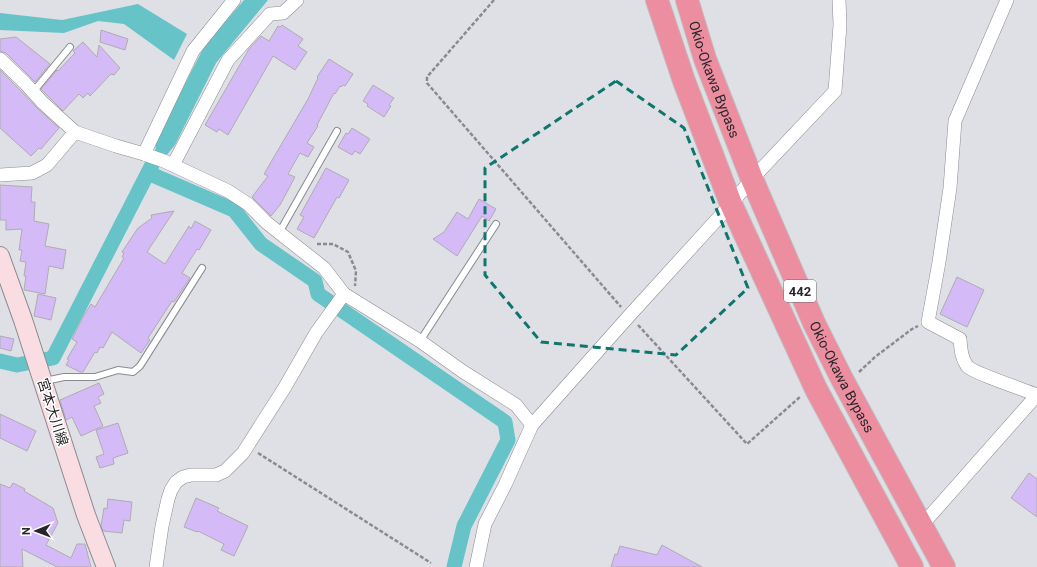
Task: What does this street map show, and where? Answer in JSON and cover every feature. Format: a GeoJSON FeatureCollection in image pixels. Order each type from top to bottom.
{"type":"FeatureCollection","features":[{"type":"Feature","properties":{"kind":"highway","name":"Okio-Okawa Bypass"},"geometry":{"type":"LineString","coordinates":[[657,0],[684,81],[731,204],[816,389],[912,567]]}},
{"type":"Feature","properties":{"kind":"highway","name":"Okio-Okawa Bypass"},"geometry":{"type":"LineString","coordinates":[[687,0],[705,59],[752,179],[814,323],[842,379],[944,567]]}},
{"type":"Feature","properties":{"kind":"main road","name":"宮本大川線"},"geometry":{"type":"LineString","coordinates":[[0,256],[23,320],[86,515],[106,567]]}},
{"type":"Feature","properties":{"kind":"street"},"geometry":{"type":"LineString","coordinates":[[147,155],[193,51],[234,0]]}},
{"type":"Feature","properties":{"kind":"street"},"geometry":{"type":"LineString","coordinates":[[168,163],[228,60],[270,14],[283,13],[296,0]]}},
{"type":"Feature","properties":{"kind":"street"},"geometry":{"type":"LineString","coordinates":[[476,567],[485,524],[506,485],[532,425],[752,179],[835,91],[840,25],[839,0]]}},
{"type":"Feature","properties":{"kind":"street"},"geometry":{"type":"LineString","coordinates":[[922,525],[1037,395],[985,376],[968,367],[961,354],[960,339],[928,322],[950,188],[955,121],[1007,0]]}},
{"type":"Feature","properties":{"kind":"street"},"geometry":{"type":"LineString","coordinates":[[0,59],[42,102],[75,132],[168,163],[228,191],[248,204],[267,223],[324,268],[346,298],[420,341],[462,371],[516,405],[532,425]]}},
{"type":"Feature","properties":{"kind":"street"},"geometry":{"type":"LineString","coordinates":[[0,175],[32,173],[47,164],[75,132]]}},
{"type":"Feature","properties":{"kind":"street"},"geometry":{"type":"LineString","coordinates":[[156,567],[162,526],[168,499],[176,482],[183,477],[191,475],[216,475],[225,471],[243,453],[285,387],[316,333],[329,315],[346,298]]}},
{"type":"Feature","properties":{"kind":"lane"},"geometry":{"type":"LineString","coordinates":[[33,92],[70,47]]}},
{"type":"Feature","properties":{"kind":"lane"},"geometry":{"type":"LineString","coordinates":[[279,233],[337,131]]}},
{"type":"Feature","properties":{"kind":"lane"},"geometry":{"type":"LineString","coordinates":[[420,341],[496,224]]}},
{"type":"Feature","properties":{"kind":"lane"},"geometry":{"type":"LineString","coordinates":[[43,382],[64,377],[95,378],[118,370],[133,372],[140,366],[202,268]]}},
{"type":"Feature","properties":{"kind":"path"},"geometry":{"type":"LineString","coordinates":[[494,0],[427,77],[427,83],[629,316],[747,444],[799,397],[816,389]]}},
{"type":"Feature","properties":{"kind":"path"},"geometry":{"type":"LineString","coordinates":[[300,250],[317,244],[333,244],[348,252],[356,271],[346,298]]}},
{"type":"Feature","properties":{"kind":"path"},"geometry":{"type":"LineString","coordinates":[[842,379],[855,376],[875,357],[912,329],[928,322]]}},
{"type":"Feature","properties":{"kind":"path"},"geometry":{"type":"LineString","coordinates":[[247,446],[431,563]]}},
{"type":"Feature","properties":{"kind":"highlighted area"},"geometry":{"type":"Polygon","coordinates":[[[616,81],[684,128],[748,288],[676,355],[541,342],[485,275],[485,168],[616,81]]]}},
{"type":"Feature","properties":{"kind":"water"},"geometry":{"type":"Polygon","coordinates":[[[244,0],[268,0],[216,63],[175,145],[166,156],[155,152],[157,138],[204,47],[244,0]]]}},
{"type":"Feature","properties":{"kind":"water"},"geometry":{"type":"Polygon","coordinates":[[[138,4],[187,34],[174,60],[124,24],[98,21],[64,33],[0,30],[0,13],[62,20],[138,4]]]}},
{"type":"Feature","properties":{"kind":"building"},"geometry":{"type":"Polygon","coordinates":[[[282,25],[303,39],[298,46],[307,52],[295,70],[273,56],[228,135],[219,129],[217,132],[205,125],[249,49],[261,36],[269,41],[278,26],[280,27],[282,25]]]}},
{"type":"Feature","properties":{"kind":"building"},"geometry":{"type":"Polygon","coordinates":[[[101,30],[128,39],[125,50],[100,42],[101,30]]]}},
{"type":"Feature","properties":{"kind":"building"},"geometry":{"type":"Polygon","coordinates":[[[16,37],[50,64],[35,82],[6,53],[0,51],[0,39],[16,37]]]}},
{"type":"Feature","properties":{"kind":"building"},"geometry":{"type":"Polygon","coordinates":[[[83,42],[97,57],[99,45],[120,68],[114,75],[111,74],[90,96],[88,93],[83,98],[79,94],[63,111],[41,89],[57,70],[58,71],[75,53],[73,51],[83,42]]]}},
{"type":"Feature","properties":{"kind":"building"},"geometry":{"type":"Polygon","coordinates":[[[329,59],[353,74],[345,86],[340,86],[335,94],[334,93],[317,125],[318,126],[307,143],[314,147],[308,157],[300,153],[288,174],[295,177],[280,205],[271,216],[252,197],[268,176],[264,174],[308,99],[318,78],[317,77],[329,59]]]}},
{"type":"Feature","properties":{"kind":"building"},"geometry":{"type":"Polygon","coordinates":[[[0,70],[59,128],[41,149],[39,148],[31,156],[0,128],[0,70]]]}},
{"type":"Feature","properties":{"kind":"building"},"geometry":{"type":"Polygon","coordinates":[[[373,85],[394,98],[384,117],[367,106],[368,104],[363,101],[373,85]]]}},
{"type":"Feature","properties":{"kind":"building"},"geometry":{"type":"Polygon","coordinates":[[[352,128],[370,139],[360,154],[355,151],[352,155],[338,147],[346,133],[348,134],[352,128]]]}},
{"type":"Feature","properties":{"kind":"building"},"geometry":{"type":"Polygon","coordinates":[[[326,168],[349,180],[339,198],[337,197],[314,238],[297,229],[304,217],[300,215],[326,168]]]}},
{"type":"Feature","properties":{"kind":"building"},"geometry":{"type":"Polygon","coordinates":[[[0,185],[32,187],[31,202],[35,202],[34,221],[49,224],[45,246],[66,250],[63,269],[49,266],[45,294],[24,290],[26,262],[20,261],[22,250],[19,250],[22,229],[6,230],[6,220],[0,220],[0,185]]]}},
{"type":"Feature","properties":{"kind":"building"},"geometry":{"type":"Polygon","coordinates":[[[479,199],[496,209],[489,221],[482,216],[457,256],[433,239],[444,232],[457,212],[468,219],[479,199]]]}},
{"type":"Feature","properties":{"kind":"building"},"geometry":{"type":"Polygon","coordinates":[[[174,211],[147,252],[165,264],[189,226],[191,229],[195,221],[211,230],[199,250],[197,249],[182,273],[190,278],[174,302],[172,301],[148,338],[150,340],[141,353],[112,332],[103,348],[100,347],[97,353],[95,352],[83,372],[66,365],[69,360],[67,359],[77,342],[72,339],[83,317],[91,304],[95,307],[124,258],[122,257],[124,253],[122,252],[138,228],[152,218],[151,215],[174,211]]]}},
{"type":"Feature","properties":{"kind":"building"},"geometry":{"type":"Polygon","coordinates":[[[957,277],[984,290],[967,327],[940,314],[957,277]]]}},
{"type":"Feature","properties":{"kind":"building"},"geometry":{"type":"Polygon","coordinates":[[[38,294],[56,298],[51,320],[34,316],[38,294]]]}},
{"type":"Feature","properties":{"kind":"building"},"geometry":{"type":"Polygon","coordinates":[[[0,336],[14,339],[11,351],[0,348],[0,336]]]}},
{"type":"Feature","properties":{"kind":"building"},"geometry":{"type":"Polygon","coordinates":[[[99,383],[104,394],[98,397],[101,403],[94,406],[103,426],[81,436],[72,417],[66,420],[60,400],[99,383]]]}},
{"type":"Feature","properties":{"kind":"building"},"geometry":{"type":"Polygon","coordinates":[[[0,414],[36,431],[27,451],[0,438],[0,414]]]}},
{"type":"Feature","properties":{"kind":"building"},"geometry":{"type":"Polygon","coordinates":[[[118,423],[128,453],[113,458],[114,464],[100,468],[96,457],[104,454],[96,430],[118,423]]]}},
{"type":"Feature","properties":{"kind":"building"},"geometry":{"type":"Polygon","coordinates":[[[1029,473],[1037,479],[1037,517],[1011,498],[1029,473]]]}},
{"type":"Feature","properties":{"kind":"building"},"geometry":{"type":"Polygon","coordinates":[[[13,483],[25,489],[24,491],[53,508],[58,523],[46,545],[71,558],[77,544],[85,544],[91,567],[57,567],[22,549],[23,567],[0,567],[0,484],[10,488],[13,483]]]}},
{"type":"Feature","properties":{"kind":"building"},"geometry":{"type":"Polygon","coordinates":[[[196,498],[219,508],[217,511],[248,526],[234,556],[221,550],[224,544],[198,531],[197,532],[184,527],[196,498]]]}},
{"type":"Feature","properties":{"kind":"building"},"geometry":{"type":"Polygon","coordinates":[[[108,499],[132,502],[130,521],[124,520],[122,533],[103,531],[101,526],[104,508],[107,509],[108,499]]]}},
{"type":"Feature","properties":{"kind":"building"},"geometry":{"type":"Polygon","coordinates":[[[662,545],[702,567],[611,567],[615,554],[617,555],[620,546],[657,555],[662,545]]]}},
{"type":"Feature","properties":{"kind":"waterway"},"geometry":{"type":"LineString","coordinates":[[0,361],[17,365],[53,358],[152,165]]}},
{"type":"Feature","properties":{"kind":"waterway"},"geometry":{"type":"LineString","coordinates":[[148,173],[234,210],[261,244],[315,281],[318,294],[505,422],[508,440],[464,526],[454,567]]}}]}
